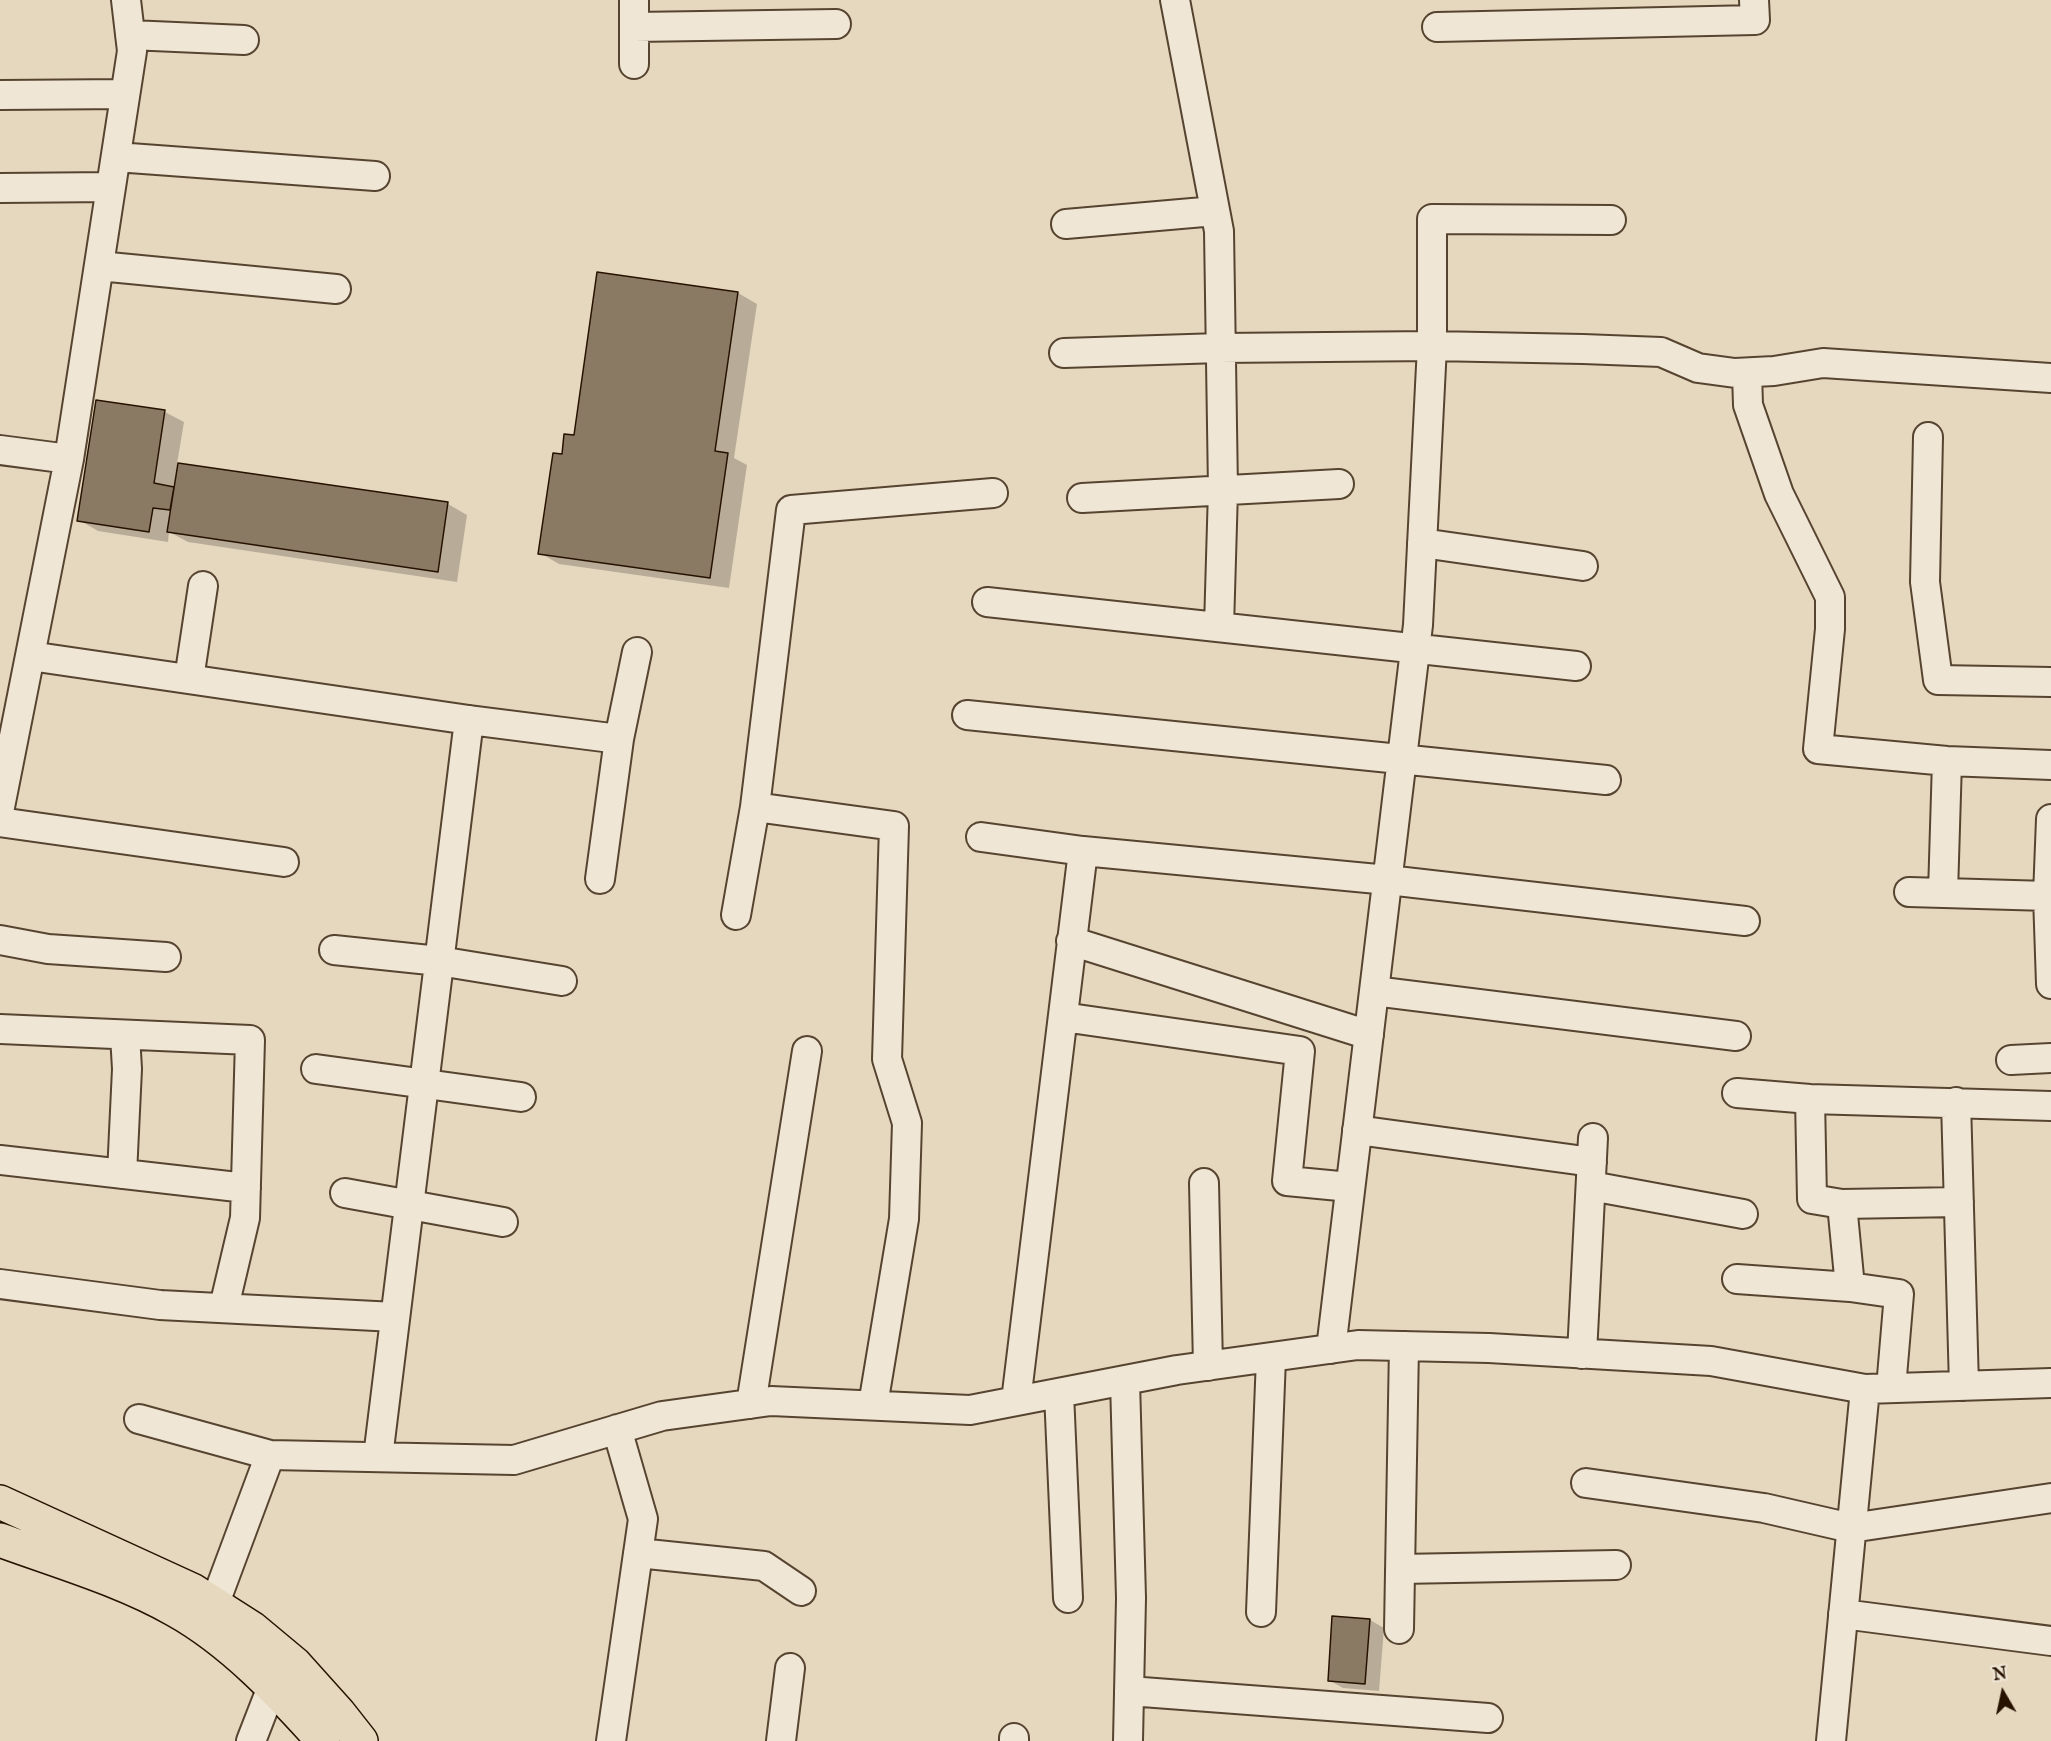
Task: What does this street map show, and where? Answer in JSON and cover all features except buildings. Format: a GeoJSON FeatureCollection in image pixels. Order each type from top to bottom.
{"type":"FeatureCollection","features":[{"type":"Feature","properties":{"kind":"main road"},"geometry":{"type":"LineString","coordinates":[[0,1502],[192,1590],[209,1616],[322,1741]]}},
{"type":"Feature","properties":{"kind":"main road"},"geometry":{"type":"LineString","coordinates":[[0,1540],[141,1593],[176,1610],[209,1616],[253,1629],[295,1664],[361,1741]]}},
{"type":"Feature","properties":{"kind":"street"},"geometry":{"type":"LineString","coordinates":[[0,807],[10,710],[30,656],[69,459],[132,51],[126,0]]}},
{"type":"Feature","properties":{"kind":"street"},"geometry":{"type":"LineString","coordinates":[[1175,0],[1219,231],[1223,490],[1219,627]]}},
{"type":"Feature","properties":{"kind":"street"},"geometry":{"type":"LineString","coordinates":[[1437,27],[1755,20],[1754,0]]}},
{"type":"Feature","properties":{"kind":"street"},"geometry":{"type":"LineString","coordinates":[[634,64],[634,14],[836,24]]}},
{"type":"Feature","properties":{"kind":"street"},"geometry":{"type":"LineString","coordinates":[[130,35],[244,40]]}},
{"type":"Feature","properties":{"kind":"street"},"geometry":{"type":"LineString","coordinates":[[0,95],[125,94]]}},
{"type":"Feature","properties":{"kind":"street"},"geometry":{"type":"LineString","coordinates":[[116,157],[375,176]]}},
{"type":"Feature","properties":{"kind":"street"},"geometry":{"type":"LineString","coordinates":[[0,188],[111,188]]}},
{"type":"Feature","properties":{"kind":"street"},"geometry":{"type":"LineString","coordinates":[[1066,224],[1215,211]]}},
{"type":"Feature","properties":{"kind":"street"},"geometry":{"type":"LineString","coordinates":[[1331,1349],[1416,648],[1432,346],[1432,219],[1611,220]]}},
{"type":"Feature","properties":{"kind":"street"},"geometry":{"type":"LineString","coordinates":[[99,266],[336,289]]}},
{"type":"Feature","properties":{"kind":"street"},"geometry":{"type":"LineString","coordinates":[[1064,353],[1221,348],[1432,346],[1661,352],[1698,368],[1748,373],[1823,363],[2051,378]]}},
{"type":"Feature","properties":{"kind":"street"},"geometry":{"type":"LineString","coordinates":[[1748,373],[1748,405],[1779,494],[1830,597],[1830,629],[1818,749],[1947,761],[2051,765]]}},
{"type":"Feature","properties":{"kind":"street"},"geometry":{"type":"LineString","coordinates":[[1928,437],[1925,582],[1938,680],[2051,682]]}},
{"type":"Feature","properties":{"kind":"street"},"geometry":{"type":"LineString","coordinates":[[0,450],[69,459]]}},
{"type":"Feature","properties":{"kind":"street"},"geometry":{"type":"LineString","coordinates":[[1082,498],[1339,484]]}},
{"type":"Feature","properties":{"kind":"street"},"geometry":{"type":"LineString","coordinates":[[736,915],[755,807],[791,510],[993,493]]}},
{"type":"Feature","properties":{"kind":"street"},"geometry":{"type":"LineString","coordinates":[[1422,543],[1583,566]]}},
{"type":"Feature","properties":{"kind":"street"},"geometry":{"type":"LineString","coordinates":[[189,679],[203,586]]}},
{"type":"Feature","properties":{"kind":"street"},"geometry":{"type":"LineString","coordinates":[[987,602],[1576,666]]}},
{"type":"Feature","properties":{"kind":"street"},"geometry":{"type":"LineString","coordinates":[[600,879],[619,739],[637,652]]}},
{"type":"Feature","properties":{"kind":"street"},"geometry":{"type":"LineString","coordinates":[[30,656],[469,720],[619,739]]}},
{"type":"Feature","properties":{"kind":"street"},"geometry":{"type":"LineString","coordinates":[[967,715],[1606,780]]}},
{"type":"Feature","properties":{"kind":"street"},"geometry":{"type":"LineString","coordinates":[[378,1457],[469,720]]}},
{"type":"Feature","properties":{"kind":"street"},"geometry":{"type":"LineString","coordinates":[[1943,893],[1947,761]]}},
{"type":"Feature","properties":{"kind":"street"},"geometry":{"type":"LineString","coordinates":[[755,807],[894,826],[887,1059],[907,1123],[904,1208],[873,1405]]}},
{"type":"Feature","properties":{"kind":"street"},"geometry":{"type":"LineString","coordinates":[[2051,819],[2048,896],[2051,984]]}},
{"type":"Feature","properties":{"kind":"street"},"geometry":{"type":"LineString","coordinates":[[0,822],[284,862]]}},
{"type":"Feature","properties":{"kind":"street"},"geometry":{"type":"LineString","coordinates":[[981,837],[1083,851],[1388,880],[1746,921]]}},
{"type":"Feature","properties":{"kind":"street"},"geometry":{"type":"LineString","coordinates":[[1016,1401],[1083,851]]}},
{"type":"Feature","properties":{"kind":"street"},"geometry":{"type":"LineString","coordinates":[[1909,892],[2048,896]]}},
{"type":"Feature","properties":{"kind":"street"},"geometry":{"type":"LineString","coordinates":[[0,940],[48,949],[166,957]]}},
{"type":"Feature","properties":{"kind":"street"},"geometry":{"type":"LineString","coordinates":[[1071,942],[1369,1035]]}},
{"type":"Feature","properties":{"kind":"street"},"geometry":{"type":"LineString","coordinates":[[334,951],[439,961],[562,981]]}},
{"type":"Feature","properties":{"kind":"street"},"geometry":{"type":"LineString","coordinates":[[1374,991],[1736,1036]]}},
{"type":"Feature","properties":{"kind":"street"},"geometry":{"type":"LineString","coordinates":[[1062,1017],[1300,1051],[1287,1181],[1350,1187]]}},
{"type":"Feature","properties":{"kind":"street"},"geometry":{"type":"LineString","coordinates":[[0,1029],[250,1040],[245,1218],[224,1307]]}},
{"type":"Feature","properties":{"kind":"street"},"geometry":{"type":"LineString","coordinates":[[122,1174],[127,1069],[125,1035]]}},
{"type":"Feature","properties":{"kind":"street"},"geometry":{"type":"LineString","coordinates":[[751,1404],[807,1051]]}},
{"type":"Feature","properties":{"kind":"street"},"geometry":{"type":"LineString","coordinates":[[2011,1060],[2051,1058]]}},
{"type":"Feature","properties":{"kind":"street"},"geometry":{"type":"LineString","coordinates":[[316,1069],[521,1097]]}},
{"type":"Feature","properties":{"kind":"street"},"geometry":{"type":"LineString","coordinates":[[1737,1093],[1810,1099],[2051,1106]]}},
{"type":"Feature","properties":{"kind":"street"},"geometry":{"type":"LineString","coordinates":[[1810,1099],[1812,1199],[1842,1204],[1959,1202]]}},
{"type":"Feature","properties":{"kind":"street"},"geometry":{"type":"LineString","coordinates":[[1956,1102],[1964,1386]]}},
{"type":"Feature","properties":{"kind":"street"},"geometry":{"type":"LineString","coordinates":[[1358,1130],[1592,1162],[1743,1214]]}},
{"type":"Feature","properties":{"kind":"street"},"geometry":{"type":"LineString","coordinates":[[0,1160],[246,1188]]}},
{"type":"Feature","properties":{"kind":"street"},"geometry":{"type":"LineString","coordinates":[[1582,1354],[1592,1162]]}},
{"type":"Feature","properties":{"kind":"street"},"geometry":{"type":"LineString","coordinates":[[1204,1183],[1208,1366]]}},
{"type":"Feature","properties":{"kind":"street"},"geometry":{"type":"LineString","coordinates":[[345,1193],[504,1222]]}},
{"type":"Feature","properties":{"kind":"street"},"geometry":{"type":"LineString","coordinates":[[1842,1204],[1850,1287]]}},
{"type":"Feature","properties":{"kind":"street"},"geometry":{"type":"LineString","coordinates":[[1737,1279],[1850,1287],[1899,1294],[1851,1528],[1831,1741]]}},
{"type":"Feature","properties":{"kind":"street"},"geometry":{"type":"LineString","coordinates":[[0,1284],[160,1305],[395,1317]]}},
{"type":"Feature","properties":{"kind":"street"},"geometry":{"type":"LineString","coordinates":[[139,1419],[270,1455],[514,1460],[662,1416],[771,1401],[970,1410],[1208,1366],[1358,1345],[1711,1361],[1878,1389],[2051,1383]]}},
{"type":"Feature","properties":{"kind":"street"},"geometry":{"type":"LineString","coordinates":[[1399,1629],[1404,1346]]}},
{"type":"Feature","properties":{"kind":"street"},"geometry":{"type":"LineString","coordinates":[[1261,1612],[1271,1358]]}},
{"type":"Feature","properties":{"kind":"street"},"geometry":{"type":"LineString","coordinates":[[1125,1381],[1131,1598],[1128,1741]]}},
{"type":"Feature","properties":{"kind":"street"},"geometry":{"type":"LineString","coordinates":[[1059,1393],[1068,1598]]}},
{"type":"Feature","properties":{"kind":"street"},"geometry":{"type":"LineString","coordinates":[[611,1741],[643,1519],[617,1429]]}},
{"type":"Feature","properties":{"kind":"street"},"geometry":{"type":"LineString","coordinates":[[209,1616],[270,1455]]}},
{"type":"Feature","properties":{"kind":"street"},"geometry":{"type":"LineString","coordinates":[[1586,1483],[1764,1508],[1851,1528],[2051,1498]]}},
{"type":"Feature","properties":{"kind":"street"},"geometry":{"type":"LineString","coordinates":[[638,1553],[764,1566],[801,1591]]}},
{"type":"Feature","properties":{"kind":"street"},"geometry":{"type":"LineString","coordinates":[[1400,1569],[1616,1565]]}},
{"type":"Feature","properties":{"kind":"street"},"geometry":{"type":"LineString","coordinates":[[1843,1614],[2051,1641]]}},
{"type":"Feature","properties":{"kind":"street"},"geometry":{"type":"LineString","coordinates":[[781,1741],[790,1668]]}},
{"type":"Feature","properties":{"kind":"street"},"geometry":{"type":"LineString","coordinates":[[251,1741],[272,1687]]}},
{"type":"Feature","properties":{"kind":"street"},"geometry":{"type":"LineString","coordinates":[[1129,1691],[1488,1718]]}}]}
